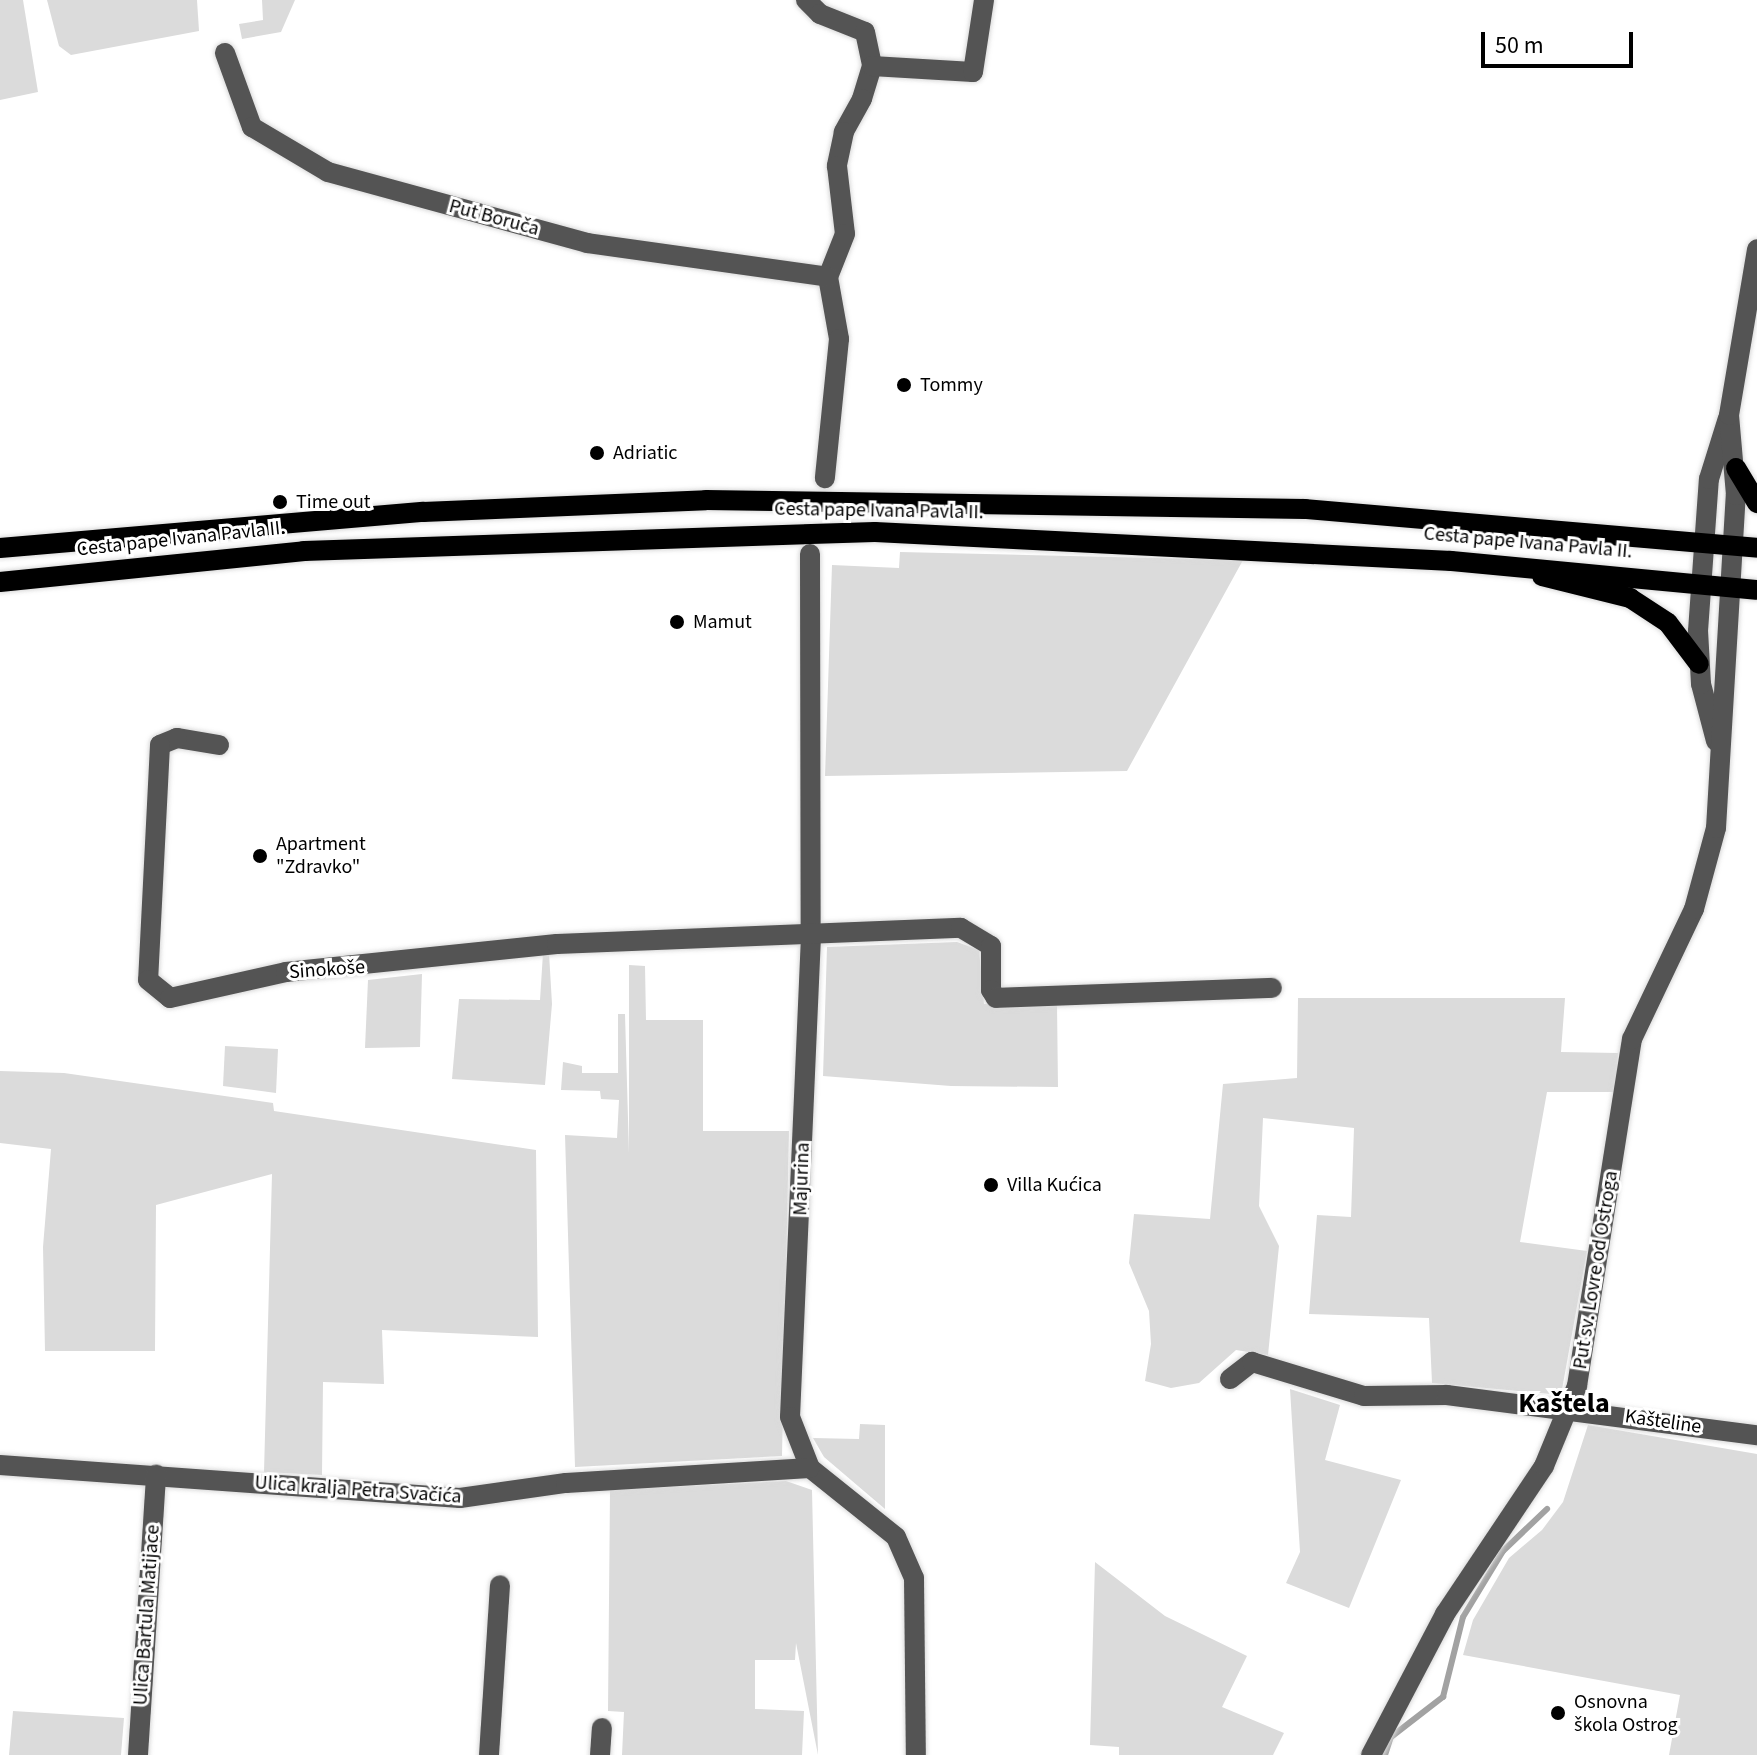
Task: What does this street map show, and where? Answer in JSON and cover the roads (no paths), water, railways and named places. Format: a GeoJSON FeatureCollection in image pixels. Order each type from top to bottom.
{"type":"FeatureCollection","features":[{"type":"Feature","properties":{"kind":"main road"},"geometry":{"type":"LineString","coordinates":[[1736,468],[1757,503]]}},
{"type":"Feature","properties":{"kind":"main road","name":"Cesta pape Ivana Pavla II."},"geometry":{"type":"LineString","coordinates":[[0,548],[423,512],[706,500],[1305,509],[1757,548]]}},
{"type":"Feature","properties":{"kind":"main road","name":"Cesta pape Ivana Pavla II."},"geometry":{"type":"LineString","coordinates":[[0,582],[304,551],[817,533],[1263,549],[1525,566],[1757,590]]}},
{"type":"Feature","properties":{"kind":"main road"},"geometry":{"type":"LineString","coordinates":[[1525,566],[1560,583],[1630,598],[1668,623],[1699,664]]}},
{"type":"Feature","properties":{"kind":"street"},"geometry":{"type":"LineString","coordinates":[[806,0],[820,14],[865,32],[872,66],[862,99],[844,132],[837,166],[845,234],[828,277],[839,339],[825,478]]}},
{"type":"Feature","properties":{"kind":"street"},"geometry":{"type":"LineString","coordinates":[[872,66],[973,72],[984,0]]}},
{"type":"Feature","properties":{"kind":"street","name":"Put Boruča"},"geometry":{"type":"LineString","coordinates":[[225,53],[252,127],[328,172],[587,243],[828,277]]}},
{"type":"Feature","properties":{"kind":"street"},"geometry":{"type":"LineString","coordinates":[[1729,415],[1757,249]]}},
{"type":"Feature","properties":{"kind":"street","name":"Put sv. Lovre od Ostroga"},"geometry":{"type":"LineString","coordinates":[[1371,1755],[1445,1614],[1513,1517],[1570,1409],[1589,1324],[1632,1039],[1708,870],[1716,828],[1718,748],[1736,468],[1729,415]]}},
{"type":"Feature","properties":{"kind":"street","name":"Put sv. Lovre od Ostroga"},"geometry":{"type":"LineString","coordinates":[[1718,748],[1699,664],[1700,583],[1709,479],[1729,415]]}},
{"type":"Feature","properties":{"kind":"street","name":"Majurina"},"geometry":{"type":"LineString","coordinates":[[810,554],[811,936],[790,1417],[810,1468],[896,1537],[914,1578],[916,1755]]}},
{"type":"Feature","properties":{"kind":"street","name":"Sinokoše"},"geometry":{"type":"LineString","coordinates":[[219,745],[177,738],[160,745],[148,980],[170,998],[286,972],[557,944],[811,936]]}},
{"type":"Feature","properties":{"kind":"street"},"geometry":{"type":"LineString","coordinates":[[811,936],[961,928],[991,946],[991,990],[996,998],[1272,988]]}},
{"type":"Feature","properties":{"kind":"street","name":"Kašteline"},"geometry":{"type":"LineString","coordinates":[[1230,1379],[1252,1362],[1364,1396],[1447,1395],[1757,1435]]}},
{"type":"Feature","properties":{"kind":"street","name":"Ulica kralja Petra Svačića"},"geometry":{"type":"LineString","coordinates":[[0,1465],[460,1498],[566,1483],[810,1468]]}},
{"type":"Feature","properties":{"kind":"street","name":"Ulica Bartula Matijace"},"geometry":{"type":"LineString","coordinates":[[138,1755],[156,1475]]}},
{"type":"Feature","properties":{"kind":"street"},"geometry":{"type":"LineString","coordinates":[[489,1755],[500,1585]]}},
{"type":"Feature","properties":{"kind":"street"},"geometry":{"type":"LineString","coordinates":[[600,1755],[602,1728]]}},
{"type":"Feature","properties":{"kind":"waterway"},"geometry":{"type":"LineString","coordinates":[[1385,1755],[1391,1737],[1443,1697],[1463,1617],[1503,1551],[1547,1509]]}},
{"type":"Feature","properties":{"kind":"place","name":"Tommy"},"geometry":{"type":"Point","coordinates":[904,385]}},
{"type":"Feature","properties":{"kind":"place","name":"Adriatic"},"geometry":{"type":"Point","coordinates":[597,453]}},
{"type":"Feature","properties":{"kind":"place","name":"Time out"},"geometry":{"type":"Point","coordinates":[280,502]}},
{"type":"Feature","properties":{"kind":"place","name":"Mamut"},"geometry":{"type":"Point","coordinates":[677,622]}},
{"type":"Feature","properties":{"kind":"place","name":"Apartment \"Zdravko\""},"geometry":{"type":"Point","coordinates":[260,856]}},
{"type":"Feature","properties":{"kind":"place","name":"Villa Kućica"},"geometry":{"type":"Point","coordinates":[991,1185]}},
{"type":"Feature","properties":{"kind":"place","name":"Osnovna škola Ostrog"},"geometry":{"type":"Point","coordinates":[1558,1713]}},
{"type":"Feature","properties":{"kind":"district","name":"Kaštela"},"geometry":{"type":"Point","coordinates":[1564,1403]}}]}
